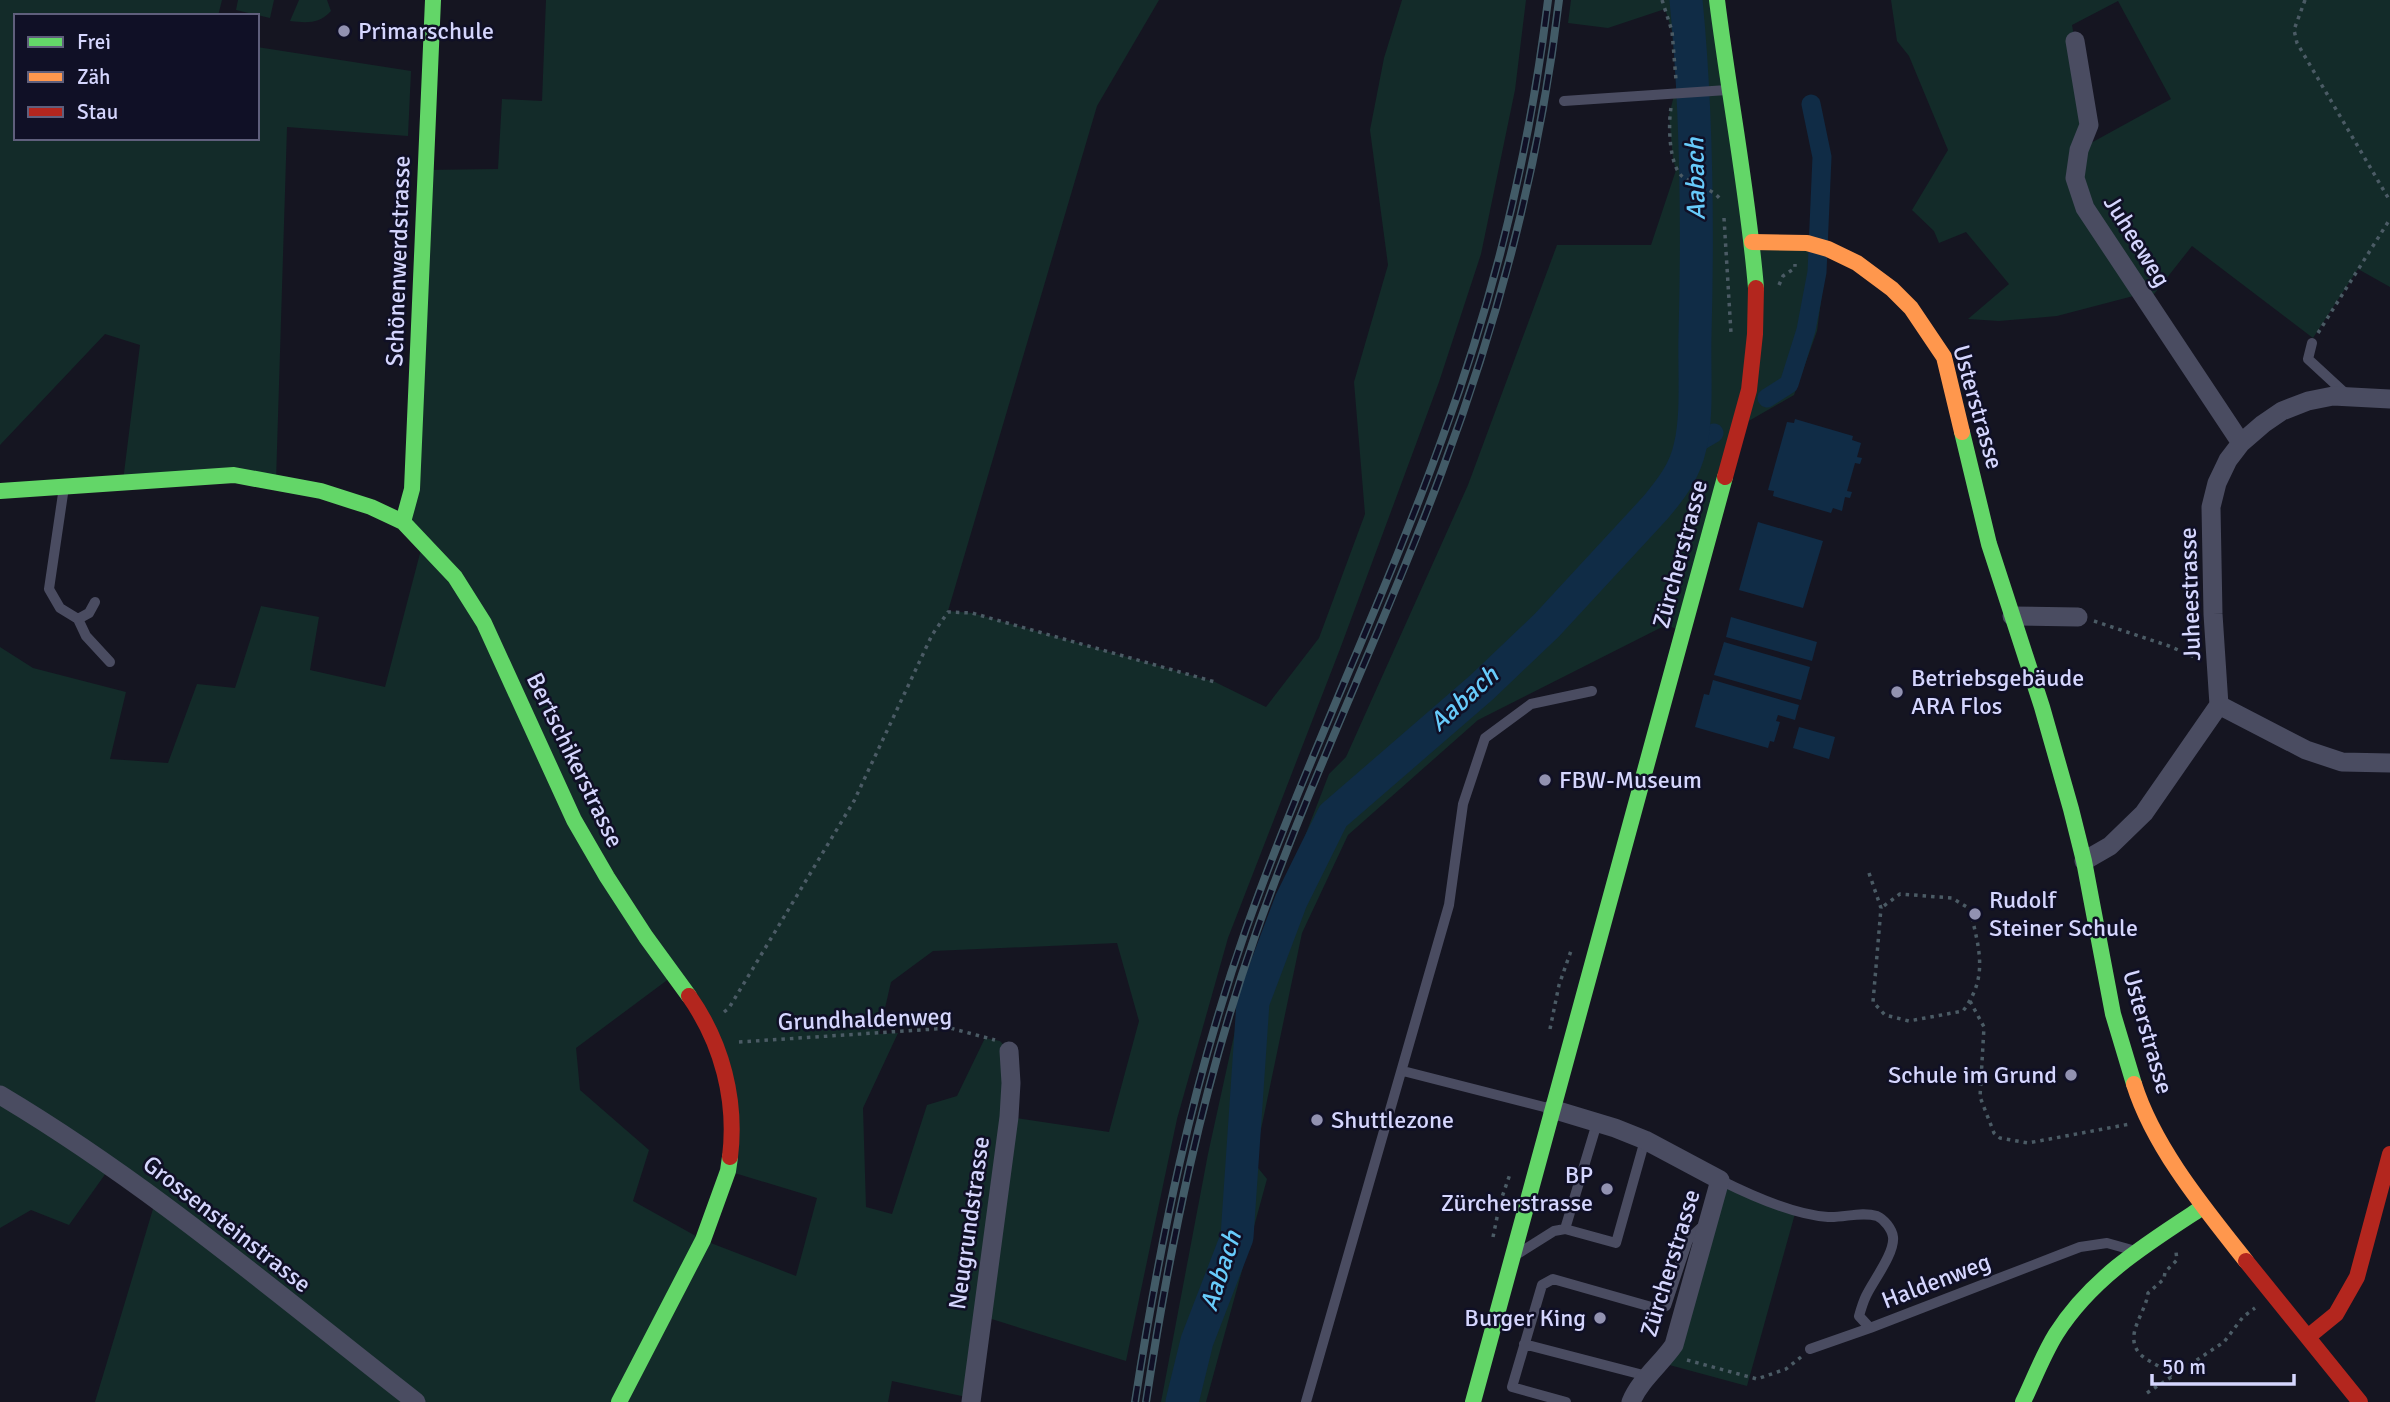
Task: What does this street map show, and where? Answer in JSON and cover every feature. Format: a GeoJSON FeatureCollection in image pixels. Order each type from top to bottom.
{"type":"FeatureCollection","features":[{"type":"Feature","properties":{"kind":"main road","name":"Schönenwerdstrasse"},"geometry":{"type":"LineString","coordinates":[[403,522],[412,489],[433,0]]}},
{"type":"Feature","properties":{"kind":"main road","name":"Zürcherstrasse"},"geometry":{"type":"LineString","coordinates":[[1473,1402],[1749,390],[1756,312],[1752,242],[1717,0]]}},
{"type":"Feature","properties":{"kind":"main road","name":"Usterstrasse"},"geometry":{"type":"LineString","coordinates":[[1752,242],[1808,243],[1857,263],[1892,289],[1926,328],[1944,357],[1989,544],[2042,707],[2084,861],[2113,1014],[2136,1090],[2179,1173],[2203,1207],[2360,1402]]}},
{"type":"Feature","properties":{"kind":"main road","name":"Bertschikerstrasse"},"geometry":{"type":"LineString","coordinates":[[0,491],[194,476],[234,475],[276,481],[321,491],[371,507],[403,522],[455,577],[484,623],[574,820],[646,937],[695,1005],[716,1043],[729,1085],[733,1132],[728,1171],[703,1240],[619,1402]]}},
{"type":"Feature","properties":{"kind":"main road"},"geometry":{"type":"LineString","coordinates":[[2309,1336],[2336,1314],[2357,1278],[2390,1154]]}},
{"type":"Feature","properties":{"kind":"main road"},"geometry":{"type":"LineString","coordinates":[[2022,1402],[2057,1333],[2089,1291],[2136,1252],[2203,1207]]}},
{"type":"Feature","properties":{"kind":"street","name":"Juheeweg"},"geometry":{"type":"LineString","coordinates":[[2075,41],[2089,125],[2079,150],[2075,178],[2085,208],[2241,443]]}},
{"type":"Feature","properties":{"kind":"street","name":"Juheestrasse"},"geometry":{"type":"LineString","coordinates":[[2219,705],[2213,614],[2211,507],[2217,483],[2228,460],[2241,443],[2282,411],[2308,401],[2333,396],[2390,399]]}},
{"type":"Feature","properties":{"kind":"street"},"geometry":{"type":"LineString","coordinates":[[2012,616],[2078,617]]}},
{"type":"Feature","properties":{"kind":"street"},"geometry":{"type":"LineString","coordinates":[[2084,861],[2110,846],[2144,813],[2219,705],[2306,750],[2342,762],[2390,763]]}},
{"type":"Feature","properties":{"kind":"street","name":"Neugrundstrasse"},"geometry":{"type":"LineString","coordinates":[[971,1402],[1009,1117],[1009,1051]]}},
{"type":"Feature","properties":{"kind":"street","name":"Grossensteinstrasse"},"geometry":{"type":"LineString","coordinates":[[0,1095],[57,1129],[156,1199],[416,1402]]}},
{"type":"Feature","properties":{"kind":"street","name":"Zürcherstrasse"},"geometry":{"type":"LineString","coordinates":[[1552,1109],[1645,1140],[1720,1180],[1675,1345],[1631,1402]]}},
{"type":"Feature","properties":{"kind":"lane"},"geometry":{"type":"LineString","coordinates":[[1564,101],[1728,90]]}},
{"type":"Feature","properties":{"kind":"lane"},"geometry":{"type":"LineString","coordinates":[[2312,343],[2308,359],[2349,397]]}},
{"type":"Feature","properties":{"kind":"lane"},"geometry":{"type":"LineString","coordinates":[[64,486],[49,589],[60,608],[78,619],[86,636],[110,662]]}},
{"type":"Feature","properties":{"kind":"lane"},"geometry":{"type":"LineString","coordinates":[[78,619],[89,613],[95,603]]}},
{"type":"Feature","properties":{"kind":"lane"},"geometry":{"type":"LineString","coordinates":[[1306,1402],[1449,905],[1463,804],[1485,738],[1531,704],[1592,691]]}},
{"type":"Feature","properties":{"kind":"lane"},"geometry":{"type":"LineString","coordinates":[[1403,1071],[1552,1109]]}},
{"type":"Feature","properties":{"kind":"lane"},"geometry":{"type":"LineString","coordinates":[[1564,1229],[1597,1123]]}},
{"type":"Feature","properties":{"kind":"lane"},"geometry":{"type":"LineString","coordinates":[[1513,1256],[1554,1231],[1564,1229],[1616,1243],[1645,1140]]}},
{"type":"Feature","properties":{"kind":"lane","name":"Haldenweg"},"geometry":{"type":"LineString","coordinates":[[1720,1180],[1755,1198],[1796,1210],[1828,1217],[1853,1214],[1877,1216],[1886,1223],[1893,1237],[1889,1254],[1865,1297],[1859,1316],[1870,1328],[2080,1247],[2107,1243],[2136,1252]]}},
{"type":"Feature","properties":{"kind":"lane"},"geometry":{"type":"LineString","coordinates":[[1566,1402],[1512,1387],[1542,1285],[1553,1279],[1655,1308],[1666,1306],[1688,1240],[1710,1219]]}},
{"type":"Feature","properties":{"kind":"lane"},"geometry":{"type":"LineString","coordinates":[[1810,1349],[1870,1328]]}},
{"type":"Feature","properties":{"kind":"lane"},"geometry":{"type":"LineString","coordinates":[[1524,1344],[1648,1377]]}},
{"type":"Feature","properties":{"kind":"path"},"geometry":{"type":"LineString","coordinates":[[2305,0],[2294,30],[2297,43],[2390,201]]}},
{"type":"Feature","properties":{"kind":"path"},"geometry":{"type":"LineString","coordinates":[[1688,180],[1714,193],[1723,205]]}},
{"type":"Feature","properties":{"kind":"path"},"geometry":{"type":"LineString","coordinates":[[1724,218],[1731,342]]}},
{"type":"Feature","properties":{"kind":"path"},"geometry":{"type":"LineString","coordinates":[[2312,343],[2390,219]]}},
{"type":"Feature","properties":{"kind":"path"},"geometry":{"type":"LineString","coordinates":[[1776,289],[1783,276],[1795,268]]}},
{"type":"Feature","properties":{"kind":"path"},"geometry":{"type":"LineString","coordinates":[[707,1026],[729,1008],[854,801],[932,635],[948,612],[972,613],[1215,682]]}},
{"type":"Feature","properties":{"kind":"path"},"geometry":{"type":"LineString","coordinates":[[2078,617],[2169,646],[2217,667]]}},
{"type":"Feature","properties":{"kind":"path"},"geometry":{"type":"LineString","coordinates":[[1869,873],[1881,908],[1873,1002],[1885,1015],[1909,1021],[1962,1011],[1976,991],[1981,960],[1970,909],[1952,898],[1900,894],[1881,908]]}},
{"type":"Feature","properties":{"kind":"path"},"geometry":{"type":"LineString","coordinates":[[1550,1037],[1556,995],[1573,946]]}},
{"type":"Feature","properties":{"kind":"path"},"geometry":{"type":"LineString","coordinates":[[1970,1001],[1984,1027],[1980,1097],[1989,1125],[2000,1138],[2028,1143],[2149,1119]]}},
{"type":"Feature","properties":{"kind":"path","name":"Grundhaldenweg"},"geometry":{"type":"LineString","coordinates":[[716,1043],[950,1028],[1000,1041],[1009,1051]]}},
{"type":"Feature","properties":{"kind":"path"},"geometry":{"type":"LineString","coordinates":[[1492,1241],[1500,1203],[1513,1167]]}},
{"type":"Feature","properties":{"kind":"path"},"geometry":{"type":"LineString","coordinates":[[2171,1377],[2164,1368],[2140,1354],[2133,1339],[2134,1328],[2148,1293],[2164,1279],[2165,1272],[2177,1260],[2177,1253]]}},
{"type":"Feature","properties":{"kind":"path"},"geometry":{"type":"LineString","coordinates":[[2147,1392],[2224,1342],[2243,1317],[2273,1293]]}},
{"type":"Feature","properties":{"kind":"path"},"geometry":{"type":"LineString","coordinates":[[1668,1354],[1757,1379],[1786,1369],[1810,1349]]}},
{"type":"Feature","properties":{"kind":"green space"},"geometry":{"type":"Polygon","coordinates":[[[0,0],[222,0],[218,14],[14,14],[14,140],[259,140],[259,47],[411,71],[408,136],[287,127],[276,481],[123,481],[140,345],[105,334],[0,445],[0,0]]]}},
{"type":"Feature","properties":{"kind":"green space"},"geometry":{"type":"Polygon","coordinates":[[[238,0],[274,0],[270,18],[236,10],[238,0]]]}},
{"type":"Feature","properties":{"kind":"green space"},"geometry":{"type":"Polygon","coordinates":[[[299,0],[327,0],[331,11],[312,22],[290,21],[299,0]]]}},
{"type":"Feature","properties":{"kind":"green space"},"geometry":{"type":"Polygon","coordinates":[[[546,0],[1159,0],[1097,106],[948,611],[972,613],[1215,682],[1266,707],[1319,638],[1365,514],[1354,382],[1388,265],[1370,130],[1384,58],[1402,0],[1526,0],[1515,90],[1481,254],[1439,382],[1340,649],[1228,938],[1177,1119],[1126,1361],[982,1316],[971,1398],[892,1381],[888,1402],[95,1402],[156,1199],[111,1166],[69,1225],[31,1210],[0,1228],[0,647],[33,668],[126,692],[110,759],[168,763],[197,684],[235,688],[261,606],[319,617],[310,670],[385,687],[423,542],[403,522],[424,170],[498,169],[502,99],[542,101],[546,0]],[[1117,943],[933,951],[891,982],[879,1034],[898,1033],[863,1108],[866,1207],[892,1214],[927,1105],[957,1096],[985,1038],[1000,1041],[1009,1051],[1009,1117],[1109,1132],[1139,1021],[1117,943]],[[674,975],[576,1048],[580,1090],[649,1150],[633,1201],[703,1240],[796,1276],[817,1198],[728,1171],[728,1085],[674,975]]]}},
{"type":"Feature","properties":{"kind":"green space"},"geometry":{"type":"Polygon","coordinates":[[[1571,0],[1717,0],[1752,242],[1828,249],[1817,331],[1794,395],[1740,426],[1685,632],[1666,625],[1478,720],[1348,835],[1302,933],[1254,1163],[1267,1179],[1206,1402],[1161,1402],[1208,1154],[1242,999],[1329,774],[1346,757],[1468,485],[1557,245],[1651,245],[1676,170],[1669,115],[1677,84],[1672,31],[1665,9],[1608,28],[1568,23],[1571,0]]]}},
{"type":"Feature","properties":{"kind":"green space"},"geometry":{"type":"Polygon","coordinates":[[[1891,0],[2390,0],[2390,287],[2358,269],[2313,338],[2192,246],[2147,303],[2141,294],[2057,316],[1999,321],[1968,319],[2009,284],[1966,232],[1939,243],[1934,231],[1912,210],[1948,150],[1909,56],[1897,41],[1891,0]],[[2118,1],[2072,25],[2089,125],[2080,149],[2171,99],[2118,1]]]}},
{"type":"Feature","properties":{"kind":"green space"},"geometry":{"type":"Polygon","coordinates":[[[1720,1180],[1796,1210],[1747,1386],[1662,1363],[1720,1180]]]}},
{"type":"Feature","properties":{"kind":"water"},"geometry":{"type":"Polygon","coordinates":[[[1795,419],[1853,436],[1852,440],[1861,443],[1857,457],[1862,458],[1860,464],[1855,463],[1847,491],[1852,492],[1850,498],[1845,497],[1842,511],[1833,508],[1831,513],[1773,496],[1774,491],[1768,490],[1787,422],[1794,423],[1795,419]]]}},
{"type":"Feature","properties":{"kind":"water"},"geometry":{"type":"Polygon","coordinates":[[[1758,522],[1823,541],[1803,608],[1739,590],[1758,522]]]}},
{"type":"Feature","properties":{"kind":"water"},"geometry":{"type":"Polygon","coordinates":[[[1731,617],[1817,642],[1812,661],[1726,637],[1731,617]]]}},
{"type":"Feature","properties":{"kind":"water"},"geometry":{"type":"Polygon","coordinates":[[[1724,642],[1810,667],[1801,700],[1714,675],[1724,642]]]}},
{"type":"Feature","properties":{"kind":"water"},"geometry":{"type":"Polygon","coordinates":[[[1713,680],[1799,705],[1795,720],[1778,715],[1776,721],[1780,722],[1774,742],[1770,741],[1768,748],[1695,727],[1704,694],[1709,695],[1713,680]]]}},
{"type":"Feature","properties":{"kind":"water"},"geometry":{"type":"Polygon","coordinates":[[[1799,727],[1835,737],[1829,759],[1793,748],[1799,727]]]}},
{"type":"Feature","properties":{"kind":"waterway","name":"Aabach"},"geometry":{"type":"LineString","coordinates":[[1182,1402],[1197,1341],[1237,1237],[1253,1002],[1291,901],[1333,816],[1482,687],[1547,625],[1656,507],[1677,479],[1688,456],[1695,407],[1696,210],[1686,0]]}},
{"type":"Feature","properties":{"kind":"waterway"},"geometry":{"type":"LineString","coordinates":[[1767,398],[1789,384],[1806,330],[1817,272],[1822,157],[1811,104]]}},
{"type":"Feature","properties":{"kind":"waterway"},"geometry":{"type":"LineString","coordinates":[[1690,447],[1714,433]]}},
{"type":"Feature","properties":{"kind":"railway"},"geometry":{"type":"LineString","coordinates":[[1135,1402],[1167,1222],[1209,1045],[1269,867],[1420,498],[1462,383],[1494,275],[1521,166],[1548,0]]}},
{"type":"Feature","properties":{"kind":"railway"},"geometry":{"type":"LineString","coordinates":[[1146,1402],[1177,1225],[1204,1109],[1236,993],[1276,877],[1420,530],[1482,356],[1529,180],[1541,121],[1559,0]]}},
{"type":"Feature","properties":{"kind":"traffic: fast"},"geometry":{"type":"LineString","coordinates":[[403,522],[412,489],[433,0]]}},
{"type":"Feature","properties":{"kind":"traffic: fast"},"geometry":{"type":"LineString","coordinates":[[1717,0],[1756,288]]}},
{"type":"Feature","properties":{"kind":"traffic: fast"},"geometry":{"type":"LineString","coordinates":[[1962,432],[1989,544],[2042,707],[2071,809],[2084,861],[2113,1014],[2134,1084]]}},
{"type":"Feature","properties":{"kind":"traffic: fast"},"geometry":{"type":"LineString","coordinates":[[0,491],[234,475],[321,491],[371,507],[403,522],[455,577],[484,623],[574,820],[646,937],[689,996]]}},
{"type":"Feature","properties":{"kind":"traffic: fast"},"geometry":{"type":"LineString","coordinates":[[1473,1402],[1725,477]]}},
{"type":"Feature","properties":{"kind":"traffic: fast"},"geometry":{"type":"LineString","coordinates":[[619,1402],[703,1240],[728,1171],[730,1157]]}},
{"type":"Feature","properties":{"kind":"traffic: fast"},"geometry":{"type":"LineString","coordinates":[[2023,1402],[2056,1334],[2086,1295],[2122,1263],[2203,1207]]}},
{"type":"Feature","properties":{"kind":"traffic: slow"},"geometry":{"type":"LineString","coordinates":[[1752,242],[1807,243],[1828,249],[1857,263],[1892,289],[1911,308],[1944,357],[1962,432]]}},
{"type":"Feature","properties":{"kind":"traffic: slow"},"geometry":{"type":"LineString","coordinates":[[2134,1084],[2167,1154],[2246,1261]]}},
{"type":"Feature","properties":{"kind":"traffic: jam"},"geometry":{"type":"LineString","coordinates":[[1725,477],[1749,390],[1755,334],[1756,288]]}},
{"type":"Feature","properties":{"kind":"traffic: jam"},"geometry":{"type":"LineString","coordinates":[[689,996],[710,1033],[725,1073],[731,1114],[730,1157]]}},
{"type":"Feature","properties":{"kind":"traffic: jam"},"geometry":{"type":"LineString","coordinates":[[2309,1336],[2336,1314],[2357,1277],[2390,1154]]}},
{"type":"Feature","properties":{"kind":"traffic: jam"},"geometry":{"type":"LineString","coordinates":[[2246,1261],[2360,1402]]}},
{"type":"Feature","properties":{"kind":"place","name":"Primarschule"},"geometry":{"type":"Point","coordinates":[344,31]}},
{"type":"Feature","properties":{"kind":"place","name":"Betriebsgebäude ARA Flos"},"geometry":{"type":"Point","coordinates":[1897,692]}},
{"type":"Feature","properties":{"kind":"place","name":"FBW-Museum"},"geometry":{"type":"Point","coordinates":[1545,780]}},
{"type":"Feature","properties":{"kind":"place","name":"Rudolf Steiner Schule"},"geometry":{"type":"Point","coordinates":[1975,914]}},
{"type":"Feature","properties":{"kind":"place","name":"Schule im Grund"},"geometry":{"type":"Point","coordinates":[2071,1075]}},
{"type":"Feature","properties":{"kind":"place","name":"Shuttlezone"},"geometry":{"type":"Point","coordinates":[1317,1120]}},
{"type":"Feature","properties":{"kind":"place","name":"BP Zürcherstrasse"},"geometry":{"type":"Point","coordinates":[1607,1189]}},
{"type":"Feature","properties":{"kind":"place","name":"Burger King"},"geometry":{"type":"Point","coordinates":[1600,1318]}}]}
